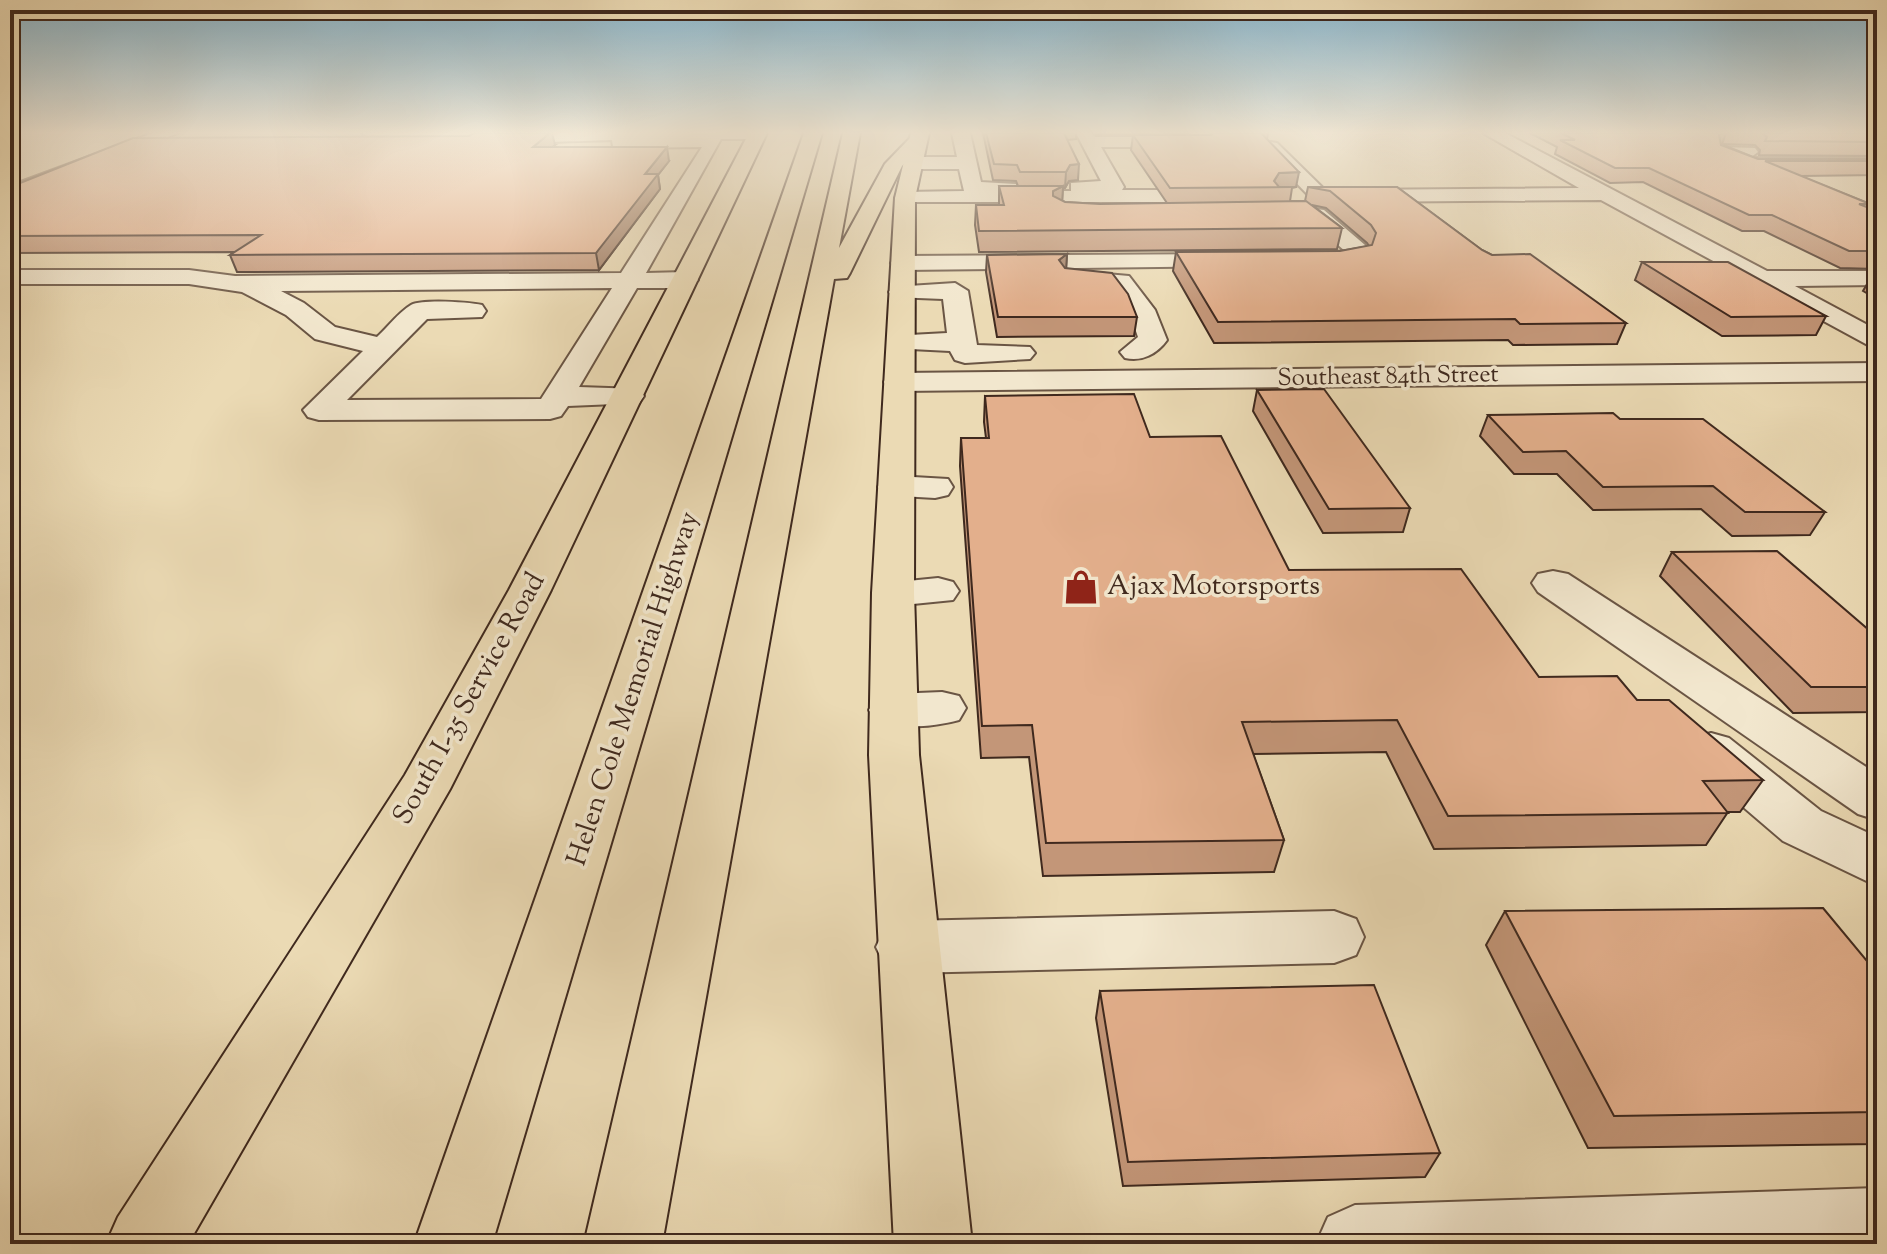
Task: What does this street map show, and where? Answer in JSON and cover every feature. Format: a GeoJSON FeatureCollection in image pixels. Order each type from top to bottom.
{"type":"FeatureCollection","features":[{"type":"Feature","properties":{"kind":"main road","name":"South I-35 Service Road"},"geometry":{"type":"LineString","coordinates":[[145,1244],[424,789],[530,590],[728,192]]}},
{"type":"Feature","properties":{"kind":"main road","name":"Helen Cole Memorial Highway"},"geometry":{"type":"LineString","coordinates":[[453,1244],[737,192]]}},
{"type":"Feature","properties":{"kind":"main road"},"geometry":{"type":"LineString","coordinates":[[623,1244],[839,192]]}},
{"type":"Feature","properties":{"kind":"main road"},"geometry":{"type":"LineString","coordinates":[[813,321],[880,192]]}},
{"type":"Feature","properties":{"kind":"main road"},"geometry":{"type":"LineString","coordinates":[[907,192],[900,362],[916,487],[917,709],[907,947],[933,1244]]}},
{"type":"Feature","properties":{"kind":"street"},"geometry":{"type":"LineString","coordinates":[[507,312],[420,311],[319,410],[550,409],[669,218],[700,192]]}},
{"type":"Feature","properties":{"kind":"street"},"geometry":{"type":"LineString","coordinates":[[1166,192],[1243,201]]}},
{"type":"Feature","properties":{"kind":"street"},"geometry":{"type":"LineString","coordinates":[[1064,214],[1243,201],[1308,192]]}},
{"type":"Feature","properties":{"kind":"street"},"geometry":{"type":"LineString","coordinates":[[1341,192],[1399,195],[1604,194]]}},
{"type":"Feature","properties":{"kind":"street"},"geometry":{"type":"LineString","coordinates":[[1599,192],[1877,341]]}},
{"type":"Feature","properties":{"kind":"street"},"geometry":{"type":"LineString","coordinates":[[1399,195],[1424,214]]}},
{"type":"Feature","properties":{"kind":"street"},"geometry":{"type":"LineString","coordinates":[[903,263],[1356,258],[1357,250],[1316,215],[1281,197]]}},
{"type":"Feature","properties":{"kind":"street"},"geometry":{"type":"LineString","coordinates":[[904,209],[1039,198],[1243,201]]}},
{"type":"Feature","properties":{"kind":"street"},"geometry":{"type":"LineString","coordinates":[[904,209],[998,220],[1044,215],[1039,198]]}},
{"type":"Feature","properties":{"kind":"street"},"geometry":{"type":"LineString","coordinates":[[669,218],[716,218]]}},
{"type":"Feature","properties":{"kind":"street"},"geometry":{"type":"LineString","coordinates":[[945,234],[947,263]]}},
{"type":"Feature","properties":{"kind":"street"},"geometry":{"type":"LineString","coordinates":[[10,277],[189,277],[247,284],[685,280]]}},
{"type":"Feature","properties":{"kind":"street"},"geometry":{"type":"LineString","coordinates":[[1078,278],[1120,281],[1142,310],[1153,340],[1135,352],[965,354],[955,291],[962,279],[1078,278]]}},
{"type":"Feature","properties":{"kind":"street"},"geometry":{"type":"LineString","coordinates":[[1762,279],[1877,278]]}},
{"type":"Feature","properties":{"kind":"street"},"geometry":{"type":"LineString","coordinates":[[550,312],[571,282]]}},
{"type":"Feature","properties":{"kind":"street"},"geometry":{"type":"LineString","coordinates":[[247,284],[295,309],[325,333],[383,347]]}},
{"type":"Feature","properties":{"kind":"street"},"geometry":{"type":"LineString","coordinates":[[902,292],[955,291]]}},
{"type":"Feature","properties":{"kind":"street"},"geometry":{"type":"LineString","coordinates":[[900,362],[962,342]]}},
{"type":"Feature","properties":{"kind":"street"},"geometry":{"type":"LineString","coordinates":[[1135,352],[1150,380]]}},
{"type":"Feature","properties":{"kind":"street","name":"Southeast 84th Street"},"geometry":{"type":"LineString","coordinates":[[900,362],[1150,380],[1877,372]]}},
{"type":"Feature","properties":{"kind":"street"},"geometry":{"type":"LineString","coordinates":[[558,397],[628,396]]}},
{"type":"Feature","properties":{"kind":"street"},"geometry":{"type":"LineString","coordinates":[[1553,583],[1877,800]]}},
{"type":"Feature","properties":{"kind":"street"},"geometry":{"type":"LineString","coordinates":[[1650,701],[1802,826],[1877,863]]}},
{"type":"Feature","properties":{"kind":"street"},"geometry":{"type":"LineString","coordinates":[[907,947],[1334,937]]}},
{"type":"Feature","properties":{"kind":"street"},"geometry":{"type":"LineString","coordinates":[[1355,1244],[1877,1226]]}},
{"type":"Feature","properties":{"kind":"building"},"geometry":{"type":"Polygon","coordinates":[[[10,192],[644,192],[596,253],[230,255],[261,235],[10,236],[10,192]]]}},
{"type":"Feature","properties":{"kind":"building"},"geometry":{"type":"Polygon","coordinates":[[[1000,192],[1053,192],[1053,196],[1065,202],[1100,204],[1306,201],[1342,228],[979,231],[976,205],[1004,205],[1000,192]]]}},
{"type":"Feature","properties":{"kind":"building"},"geometry":{"type":"Polygon","coordinates":[[[1331,192],[1403,192],[1492,255],[1530,254],[1626,323],[1520,324],[1515,319],[1218,322],[1176,252],[1340,251],[1372,245],[1376,233],[1371,225],[1331,192]]]}},
{"type":"Feature","properties":{"kind":"building"},"geometry":{"type":"Polygon","coordinates":[[[1699,192],[1840,192],[1870,204],[1859,204],[1877,211],[1877,251],[1849,251],[1772,215],[1749,215],[1699,192]]]}},
{"type":"Feature","properties":{"kind":"building"},"geometry":{"type":"Polygon","coordinates":[[[1067,254],[1059,260],[1065,268],[1112,273],[1128,294],[1137,317],[998,317],[987,255],[1067,254]]]}},
{"type":"Feature","properties":{"kind":"building"},"geometry":{"type":"Polygon","coordinates":[[[1642,262],[1728,262],[1826,316],[1731,317],[1642,262]]]}},
{"type":"Feature","properties":{"kind":"building"},"geometry":{"type":"Polygon","coordinates":[[[1324,389],[1410,508],[1329,509],[1257,390],[1324,389]]]}},
{"type":"Feature","properties":{"kind":"building"},"geometry":{"type":"Polygon","coordinates":[[[1134,394],[1150,437],[1221,436],[1289,570],[1461,569],[1539,677],[1617,676],[1637,700],[1669,700],[1763,780],[1703,781],[1728,813],[1448,816],[1397,720],[1242,722],[1284,840],[1046,843],[1032,725],[982,726],[961,438],[989,438],[985,396],[1134,394]]]}},
{"type":"Feature","properties":{"kind":"building"},"geometry":{"type":"Polygon","coordinates":[[[1613,413],[1620,419],[1703,419],[1825,512],[1745,512],[1713,486],[1603,487],[1566,451],[1523,452],[1488,415],[1613,413]]]}},
{"type":"Feature","properties":{"kind":"building"},"geometry":{"type":"Polygon","coordinates":[[[1777,551],[1877,637],[1877,687],[1811,687],[1672,552],[1777,551]]]}},
{"type":"Feature","properties":{"kind":"building"},"geometry":{"type":"Polygon","coordinates":[[[1823,908],[1877,973],[1877,1112],[1614,1116],[1505,911],[1823,908]]]}},
{"type":"Feature","properties":{"kind":"building"},"geometry":{"type":"Polygon","coordinates":[[[1374,985],[1440,1153],[1128,1162],[1100,991],[1374,985]]]}},
{"type":"Feature","properties":{"kind":"place","name":"Ajax Motorsports"},"geometry":{"type":"Point","coordinates":[1081,587]}}]}
